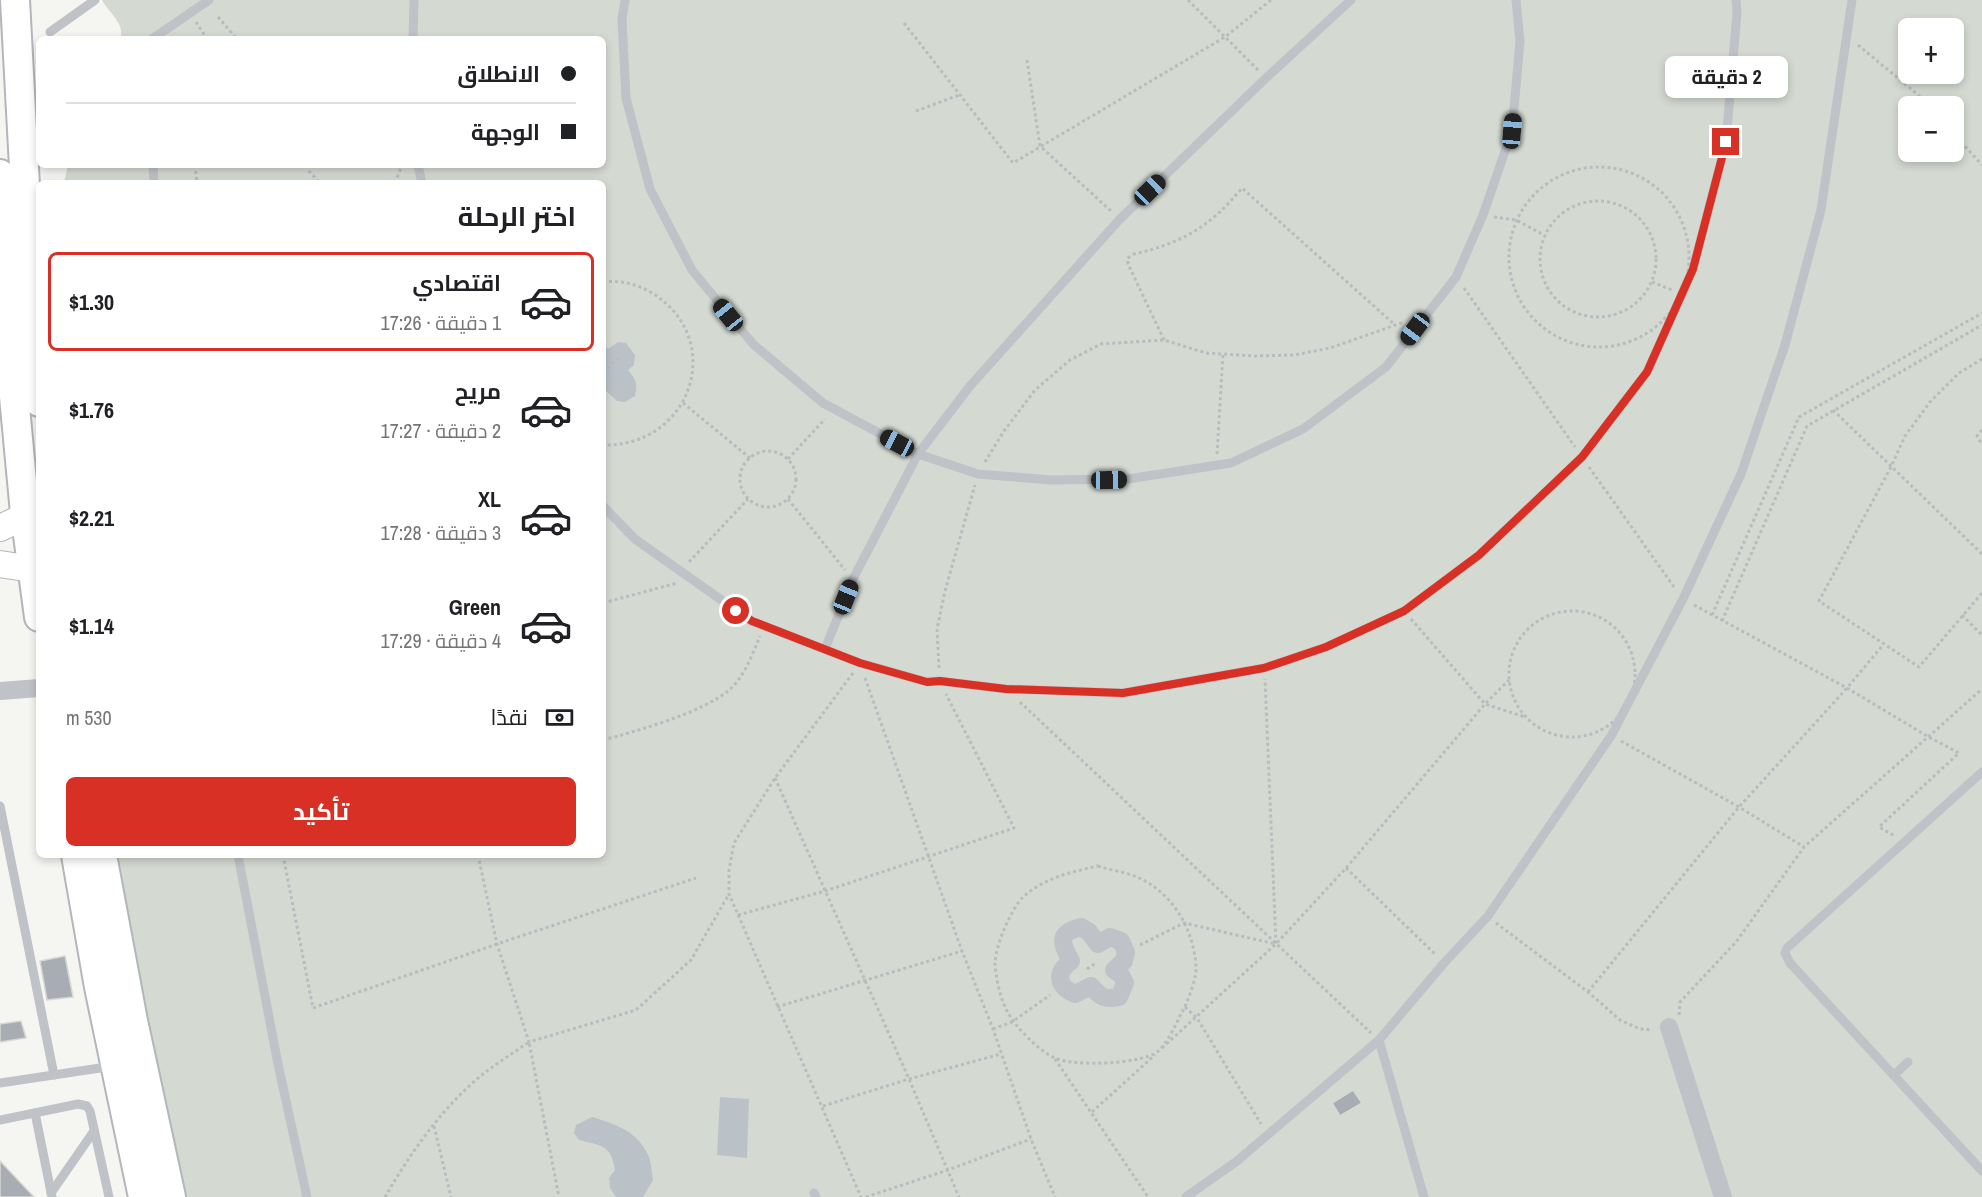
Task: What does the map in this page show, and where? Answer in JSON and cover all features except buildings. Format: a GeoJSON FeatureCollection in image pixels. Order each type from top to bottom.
{"type":"FeatureCollection","features":[{"type":"Feature","properties":{"kind":"main road"},"geometry":{"type":"LineString","coordinates":[[15,0],[36,379]]}},
{"type":"Feature","properties":{"kind":"main road"},"geometry":{"type":"LineString","coordinates":[[0,174],[12,375],[25,513],[36,593]]}},
{"type":"Feature","properties":{"kind":"main road"},"geometry":{"type":"LineString","coordinates":[[77,858],[99,987],[143,1197]]}},
{"type":"Feature","properties":{"kind":"main road"},"geometry":{"type":"LineString","coordinates":[[103,858],[133,1021],[171,1197]]}},
{"type":"Feature","properties":{"kind":"street"},"geometry":{"type":"LineString","coordinates":[[0,528],[17,520],[25,513]]}},
{"type":"Feature","properties":{"kind":"street"},"geometry":{"type":"LineString","coordinates":[[0,564],[33,569]]}},
{"type":"Feature","properties":{"kind":"street"},"geometry":{"type":"LineString","coordinates":[[0,691],[36,687]]}},
{"type":"Feature","properties":{"kind":"street"},"geometry":{"type":"LineString","coordinates":[[1082,927],[1098,944],[1110,937],[1121,941],[1126,952],[1124,961],[1114,970],[1125,982],[1119,997],[1109,999],[1100,997],[1091,986],[1075,994],[1064,989],[1060,982],[1063,967],[1071,961],[1062,946],[1063,938],[1070,930],[1082,927]]}},
{"type":"Feature","properties":{"kind":"street"},"geometry":{"type":"LineString","coordinates":[[1669,1027],[1723,1197]]}},
{"type":"Feature","properties":{"kind":"lane"},"geometry":{"type":"LineString","coordinates":[[50,32],[95,0]]}},
{"type":"Feature","properties":{"kind":"lane"},"geometry":{"type":"LineString","coordinates":[[156,36],[209,0]]}},
{"type":"Feature","properties":{"kind":"lane"},"geometry":{"type":"LineString","coordinates":[[413,36],[414,0]]}},
{"type":"Feature","properties":{"kind":"lane"},"geometry":{"type":"LineString","coordinates":[[625,0],[622,19],[626,98],[650,189],[692,270],[753,345],[823,403],[918,454],[978,474],[1051,480],[1128,479],[1231,463],[1303,429],[1386,367],[1456,278],[1483,215],[1512,131],[1520,41],[1516,0]]}},
{"type":"Feature","properties":{"kind":"lane"},"geometry":{"type":"LineString","coordinates":[[825,649],[853,579],[918,454],[970,386],[1120,219],[1266,78],[1351,0]]}},
{"type":"Feature","properties":{"kind":"lane"},"geometry":{"type":"LineString","coordinates":[[606,509],[635,539],[752,621],[860,663],[927,682],[940,681],[1006,689],[1123,693],[1264,668],[1326,647],[1404,611],[1479,555],[1582,457],[1647,372],[1693,269],[1726,142],[1737,13],[1736,0]]}},
{"type":"Feature","properties":{"kind":"lane"},"geometry":{"type":"LineString","coordinates":[[1186,1197],[1237,1161],[1379,1040],[1444,963],[1488,916],[1611,736],[1683,599],[1741,474],[1785,345],[1821,210],[1852,0]]}},
{"type":"Feature","properties":{"kind":"lane"},"geometry":{"type":"LineString","coordinates":[[1982,772],[1786,948],[1787,958],[1982,1171]]}},
{"type":"Feature","properties":{"kind":"lane"},"geometry":{"type":"LineString","coordinates":[[0,806],[54,1075]]}},
{"type":"Feature","properties":{"kind":"lane"},"geometry":{"type":"LineString","coordinates":[[238,858],[307,1197]]}},
{"type":"Feature","properties":{"kind":"lane"},"geometry":{"type":"LineString","coordinates":[[1379,1040],[1424,1197]]}},
{"type":"Feature","properties":{"kind":"lane"},"geometry":{"type":"LineString","coordinates":[[1894,1075],[1908,1062]]}},
{"type":"Feature","properties":{"kind":"lane"},"geometry":{"type":"LineString","coordinates":[[0,1083],[100,1068]]}},
{"type":"Feature","properties":{"kind":"lane"},"geometry":{"type":"LineString","coordinates":[[0,1120],[78,1104],[87,1106],[109,1197]]}},
{"type":"Feature","properties":{"kind":"lane"},"geometry":{"type":"LineString","coordinates":[[35,1113],[52,1195]]}},
{"type":"Feature","properties":{"kind":"lane"},"geometry":{"type":"LineString","coordinates":[[52,1195],[94,1131]]}},
{"type":"Feature","properties":{"kind":"path"},"geometry":{"type":"LineString","coordinates":[[1188,0],[1266,78]]}},
{"type":"Feature","properties":{"kind":"path"},"geometry":{"type":"LineString","coordinates":[[904,23],[1013,163],[1225,37],[1271,0]]}},
{"type":"Feature","properties":{"kind":"path"},"geometry":{"type":"LineString","coordinates":[[189,13],[205,36]]}},
{"type":"Feature","properties":{"kind":"path"},"geometry":{"type":"LineString","coordinates":[[219,17],[235,36]]}},
{"type":"Feature","properties":{"kind":"path"},"geometry":{"type":"LineString","coordinates":[[1848,37],[1919,96]]}},
{"type":"Feature","properties":{"kind":"path"},"geometry":{"type":"LineString","coordinates":[[1027,60],[1040,146],[1120,219]]}},
{"type":"Feature","properties":{"kind":"path"},"geometry":{"type":"LineString","coordinates":[[916,111],[959,95]]}},
{"type":"Feature","properties":{"kind":"path"},"geometry":{"type":"LineString","coordinates":[[1964,145],[1982,165]]}},
{"type":"Feature","properties":{"kind":"path"},"geometry":{"type":"LineString","coordinates":[[1590,167],[1609,167],[1645,178],[1666,197],[1682,220],[1688,238],[1690,257],[1688,276],[1682,294],[1662,323],[1648,334],[1632,342],[1597,348],[1579,346],[1562,340],[1533,320],[1514,290],[1508,255],[1516,220],[1538,190],[1571,171],[1590,167]]}},
{"type":"Feature","properties":{"kind":"path"},"geometry":{"type":"LineString","coordinates":[[308,168],[317,180]]}},
{"type":"Feature","properties":{"kind":"path"},"geometry":{"type":"LineString","coordinates":[[1164,340],[1128,264],[1128,258],[1134,254],[1174,243],[1192,234],[1213,219],[1242,188],[1395,325]]}},
{"type":"Feature","properties":{"kind":"path"},"geometry":{"type":"LineString","coordinates":[[1596,200],[1622,205],[1642,220],[1655,243],[1656,269],[1652,282],[1639,301],[1620,313],[1597,317],[1574,312],[1556,299],[1543,280],[1539,257],[1545,235],[1560,214],[1577,204],[1596,200]]}},
{"type":"Feature","properties":{"kind":"path"},"geometry":{"type":"LineString","coordinates":[[1483,215],[1516,220],[1545,235]]}},
{"type":"Feature","properties":{"kind":"path"},"geometry":{"type":"LineString","coordinates":[[1456,278],[1683,599],[1847,688],[1959,753],[1879,827],[1905,841]]}},
{"type":"Feature","properties":{"kind":"path"},"geometry":{"type":"LineString","coordinates":[[606,282],[614,281],[641,287],[665,301],[682,323],[692,349],[692,376],[683,403],[667,424],[646,439],[620,446],[606,445]]}},
{"type":"Feature","properties":{"kind":"path"},"geometry":{"type":"LineString","coordinates":[[1652,282],[1682,294]]}},
{"type":"Feature","properties":{"kind":"path"},"geometry":{"type":"LineString","coordinates":[[738,915],[825,891],[1014,828],[940,681],[938,629],[945,591],[978,474],[1004,431],[1035,390],[1070,360],[1101,344],[1164,340],[1189,349],[1223,354],[1294,355],[1330,348],[1395,325],[1429,310]]}},
{"type":"Feature","properties":{"kind":"path"},"geometry":{"type":"LineString","coordinates":[[1712,615],[1799,417],[1982,313]]}},
{"type":"Feature","properties":{"kind":"path"},"geometry":{"type":"LineString","coordinates":[[1722,621],[1807,426],[1982,326]]}},
{"type":"Feature","properties":{"kind":"path"},"geometry":{"type":"LineString","coordinates":[[1216,465],[1223,354]]}},
{"type":"Feature","properties":{"kind":"path"},"geometry":{"type":"LineString","coordinates":[[606,369],[619,358]]}},
{"type":"Feature","properties":{"kind":"path"},"geometry":{"type":"LineString","coordinates":[[1982,359],[1959,373],[1930,402],[1905,436],[1891,467],[1819,602],[1919,667],[1982,593]]}},
{"type":"Feature","properties":{"kind":"path"},"geometry":{"type":"LineString","coordinates":[[683,403],[750,458]]}},
{"type":"Feature","properties":{"kind":"path"},"geometry":{"type":"LineString","coordinates":[[788,459],[834,409]]}},
{"type":"Feature","properties":{"kind":"path"},"geometry":{"type":"LineString","coordinates":[[1833,410],[1982,554]]}},
{"type":"Feature","properties":{"kind":"path"},"geometry":{"type":"LineString","coordinates":[[1982,430],[1977,436],[1982,445]]}},
{"type":"Feature","properties":{"kind":"path"},"geometry":{"type":"LineString","coordinates":[[765,451],[781,454],[788,459],[793,466],[796,483],[788,499],[772,507],[755,504],[748,499],[742,491],[740,473],[750,458],[765,451]]}},
{"type":"Feature","properties":{"kind":"path"},"geometry":{"type":"LineString","coordinates":[[679,572],[748,499]]}},
{"type":"Feature","properties":{"kind":"path"},"geometry":{"type":"LineString","coordinates":[[788,499],[853,579]]}},
{"type":"Feature","properties":{"kind":"path"},"geometry":{"type":"LineString","coordinates":[[606,602],[691,580]]}},
{"type":"Feature","properties":{"kind":"path"},"geometry":{"type":"LineString","coordinates":[[1527,718],[1515,700],[1509,680],[1511,658],[1519,639],[1534,623],[1553,613],[1575,610],[1596,614],[1614,626],[1628,642],[1635,662],[1635,684],[1628,704],[1618,718],[1604,729],[1588,735]]}},
{"type":"Feature","properties":{"kind":"path"},"geometry":{"type":"LineString","coordinates":[[1404,611],[1485,704],[1527,718],[1545,731],[1566,737],[1611,736],[1739,807],[1804,847]]}},
{"type":"Feature","properties":{"kind":"path"},"geometry":{"type":"LineString","coordinates":[[1962,615],[1982,635]]}},
{"type":"Feature","properties":{"kind":"path"},"geometry":{"type":"LineString","coordinates":[[606,740],[703,706],[729,691],[747,667],[764,626]]}},
{"type":"Feature","properties":{"kind":"path"},"geometry":{"type":"LineString","coordinates":[[1588,992],[1739,807],[1883,645]]}},
{"type":"Feature","properties":{"kind":"path"},"geometry":{"type":"LineString","coordinates":[[860,663],[775,778],[734,843],[729,870],[729,894],[861,1197]]}},
{"type":"Feature","properties":{"kind":"path"},"geometry":{"type":"LineString","coordinates":[[860,663],[962,951],[993,1029],[1031,1139],[1055,1197]]}},
{"type":"Feature","properties":{"kind":"path"},"geometry":{"type":"LineString","coordinates":[[1264,668],[1276,944]]}},
{"type":"Feature","properties":{"kind":"path"},"geometry":{"type":"LineString","coordinates":[[1092,1112],[1276,944],[1346,868],[1485,704],[1509,680]]}},
{"type":"Feature","properties":{"kind":"path"},"geometry":{"type":"LineString","coordinates":[[1006,689],[1379,1040]]}},
{"type":"Feature","properties":{"kind":"path"},"geometry":{"type":"LineString","coordinates":[[1488,916],[1588,992],[1620,1020],[1640,1029],[1659,1030],[1669,1027],[1679,1016],[1680,1002],[1736,942],[1804,847],[1982,689]]}},
{"type":"Feature","properties":{"kind":"path"},"geometry":{"type":"LineString","coordinates":[[775,778],[959,1197]]}},
{"type":"Feature","properties":{"kind":"path"},"geometry":{"type":"LineString","coordinates":[[284,858],[313,1008],[696,878]]}},
{"type":"Feature","properties":{"kind":"path"},"geometry":{"type":"LineString","coordinates":[[479,858],[497,944],[529,1042],[560,1197]]}},
{"type":"Feature","properties":{"kind":"path"},"geometry":{"type":"LineString","coordinates":[[1346,868],[1444,963]]}},
{"type":"Feature","properties":{"kind":"path"},"geometry":{"type":"LineString","coordinates":[[385,1197],[434,1126],[463,1092],[486,1071],[529,1042],[636,1010],[691,960],[729,894]]}},
{"type":"Feature","properties":{"kind":"path"},"geometry":{"type":"LineString","coordinates":[[1126,952],[1184,922],[1276,944]]}},
{"type":"Feature","properties":{"kind":"path"},"geometry":{"type":"LineString","coordinates":[[777,1007],[962,951]]}},
{"type":"Feature","properties":{"kind":"path"},"geometry":{"type":"LineString","coordinates":[[993,1029],[1012,1022],[1062,986]]}},
{"type":"Feature","properties":{"kind":"path"},"geometry":{"type":"LineString","coordinates":[[1185,1007],[1197,1018],[1267,1134]]}},
{"type":"Feature","properties":{"kind":"path"},"geometry":{"type":"LineString","coordinates":[[823,1106],[909,1079],[1001,1054]]}},
{"type":"Feature","properties":{"kind":"path"},"geometry":{"type":"LineString","coordinates":[[1055,1059],[1148,1197]]}},
{"type":"Feature","properties":{"kind":"path"},"geometry":{"type":"LineString","coordinates":[[434,1126],[451,1197]]}},
{"type":"Feature","properties":{"kind":"path"},"geometry":{"type":"LineString","coordinates":[[866,1197],[1031,1139]]}},
{"type":"Feature","properties":{"kind":"shaded area"},"geometry":{"type":"Polygon","coordinates":[[[102,0],[1982,0],[1982,1197],[171,1197],[114,858],[606,858],[606,180],[65,180],[67,168],[606,168],[606,36],[121,36],[121,28],[102,0]]]}},
{"type":"Feature","properties":{"kind":"shaded area"},"geometry":{"type":"Polygon","coordinates":[[[618,342],[626,343],[635,355],[634,365],[628,370],[636,382],[635,396],[625,402],[617,401],[606,391],[606,347],[608,349],[618,342]]]}},
{"type":"Feature","properties":{"kind":"shaded area"},"geometry":{"type":"Polygon","coordinates":[[[720,1097],[749,1099],[747,1158],[717,1155],[720,1097]]]}},
{"type":"Feature","properties":{"kind":"shaded area"},"geometry":{"type":"Polygon","coordinates":[[[592,1117],[626,1130],[645,1148],[650,1159],[653,1180],[643,1197],[616,1197],[610,1188],[609,1178],[615,1170],[611,1155],[599,1145],[579,1140],[574,1133],[576,1125],[592,1117]]]}},
{"type":"Feature","properties":{"kind":"route"},"geometry":{"type":"LineString","coordinates":[[736,611],[752,621],[860,663],[927,682],[940,681],[1006,689],[1123,693],[1264,668],[1326,647],[1404,611],[1479,555],[1582,457],[1647,372],[1693,269],[1726,142]]}}]}
